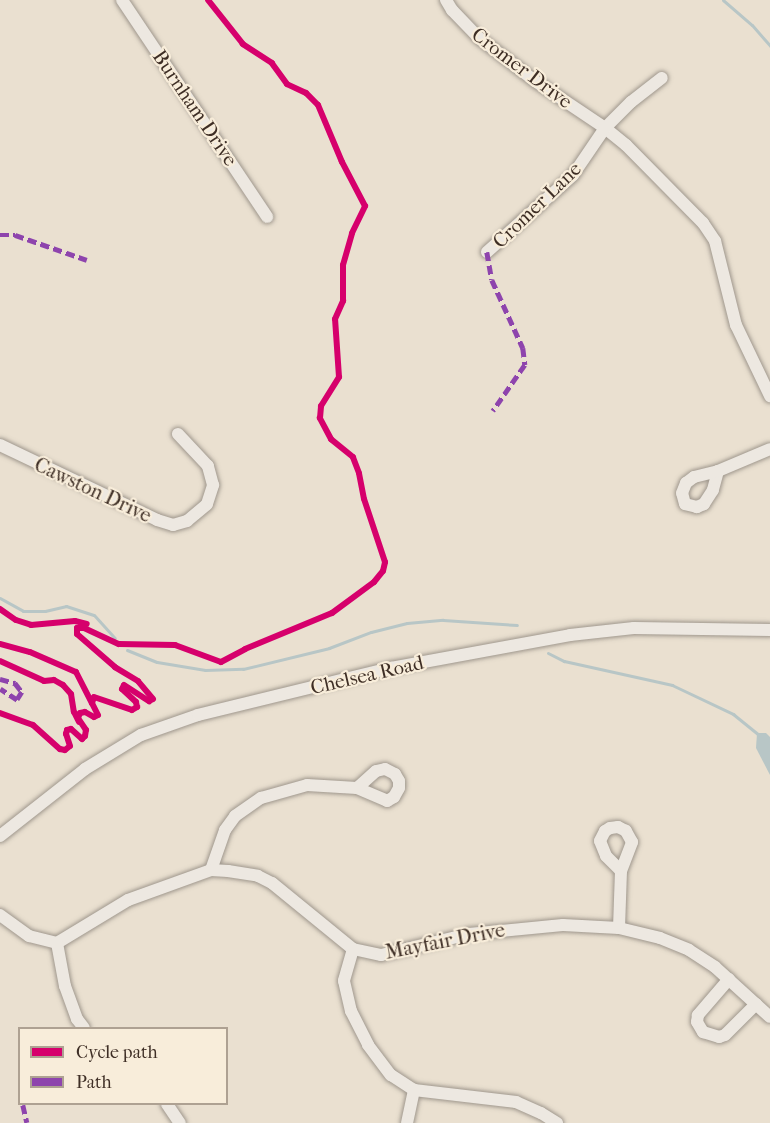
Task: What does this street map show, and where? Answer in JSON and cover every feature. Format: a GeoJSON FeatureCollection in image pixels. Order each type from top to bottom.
{"type":"FeatureCollection","features":[{"type":"Feature","properties":{"kind":"street","name":"Burnham Drive"},"geometry":{"type":"LineString","coordinates":[[122,0],[267,217]]}},
{"type":"Feature","properties":{"kind":"street","name":"Cromer Drive"},"geometry":{"type":"LineString","coordinates":[[446,0],[479,38],[535,81],[605,128],[682,201],[715,241],[736,325],[770,396]]}},
{"type":"Feature","properties":{"kind":"street","name":"Cromer Lane"},"geometry":{"type":"LineString","coordinates":[[487,252],[573,175],[605,128],[631,102],[662,78]]}},
{"type":"Feature","properties":{"kind":"street","name":"Cawston Drive"},"geometry":{"type":"LineString","coordinates":[[0,445],[157,520],[173,525],[187,521],[207,504],[213,484],[208,466],[178,434]]}},
{"type":"Feature","properties":{"kind":"street"},"geometry":{"type":"LineString","coordinates":[[718,471],[770,448]]}},
{"type":"Feature","properties":{"kind":"street","name":"Chelsea Road"},"geometry":{"type":"LineString","coordinates":[[0,836],[85,769],[141,735],[198,715],[391,668],[570,634],[634,628],[770,630]]}},
{"type":"Feature","properties":{"kind":"street"},"geometry":{"type":"LineString","coordinates":[[211,870],[225,830],[235,816],[261,798],[307,785],[357,788]]}},
{"type":"Feature","properties":{"kind":"street","name":"Mayfair Drive"},"geometry":{"type":"LineString","coordinates":[[57,943],[128,900],[211,870],[258,876],[272,883],[353,949],[381,955],[469,934],[563,925],[619,928],[660,938],[689,950],[729,979],[770,1017]]}},
{"type":"Feature","properties":{"kind":"street"},"geometry":{"type":"LineString","coordinates":[[619,928],[621,871]]}},
{"type":"Feature","properties":{"kind":"street"},"geometry":{"type":"LineString","coordinates":[[0,915],[29,936],[57,943],[66,986],[77,1019],[83,1027]]}},
{"type":"Feature","properties":{"kind":"street"},"geometry":{"type":"LineString","coordinates":[[353,949],[344,981],[351,1011],[368,1045],[391,1075],[414,1090],[516,1102],[541,1113],[556,1123]]}},
{"type":"Feature","properties":{"kind":"street"},"geometry":{"type":"LineString","coordinates":[[729,979],[702,1008],[697,1022],[704,1032],[719,1037],[725,1035],[756,1004]]}},
{"type":"Feature","properties":{"kind":"street"},"geometry":{"type":"LineString","coordinates":[[407,1123],[414,1090]]}},
{"type":"Feature","properties":{"kind":"street"},"geometry":{"type":"LineString","coordinates":[[168,1105],[180,1123]]}},
{"type":"Feature","properties":{"kind":"shaded area"},"geometry":{"type":"Polygon","coordinates":[[[757,733],[766,733],[770,737],[770,775],[756,748],[757,733]]]}},
{"type":"Feature","properties":{"kind":"waterway"},"geometry":{"type":"LineString","coordinates":[[723,0],[752,25],[770,46]]}},
{"type":"Feature","properties":{"kind":"waterway"},"geometry":{"type":"LineString","coordinates":[[0,598],[23,611],[45,611],[66,606],[94,615],[115,638]]}},
{"type":"Feature","properties":{"kind":"waterway"},"geometry":{"type":"LineString","coordinates":[[127,650],[157,662],[205,670],[243,669],[329,648],[371,632],[407,623],[443,620],[517,625]]}},
{"type":"Feature","properties":{"kind":"waterway"},"geometry":{"type":"LineString","coordinates":[[548,653],[564,661],[672,685],[733,714],[759,735]]}},
{"type":"Feature","properties":{"kind":"marked path"},"geometry":{"type":"LineString","coordinates":[[0,235],[15,235],[87,260]]}},
{"type":"Feature","properties":{"kind":"marked path"},"geometry":{"type":"LineString","coordinates":[[487,252],[492,280],[523,348],[525,365],[493,411]]}},
{"type":"Feature","properties":{"kind":"marked path"},"geometry":{"type":"LineString","coordinates":[[0,679],[15,683],[22,692],[17,700],[0,689]]}},
{"type":"Feature","properties":{"kind":"marked path"},"geometry":{"type":"LineString","coordinates":[[23,1105],[27,1123]]}},
{"type":"Feature","properties":{"kind":"cycle path"},"geometry":{"type":"LineString","coordinates":[[0,713],[33,725],[60,749],[65,750],[70,746],[67,730],[71,729],[82,739],[85,736],[86,730],[78,718],[80,713],[85,712],[94,717],[98,715],[92,703],[94,697],[132,710],[137,707],[136,702],[122,689],[124,685],[149,701],[153,699],[138,681],[115,667],[77,634],[77,628],[84,628],[119,644],[175,645],[221,662],[245,649],[332,613],[374,582],[383,571],[385,562],[353,457],[331,439],[320,418],[321,406],[339,377],[335,319],[343,301],[343,265],[352,233],[365,206],[342,162],[318,105],[306,93],[287,84],[272,63],[243,44],[208,0]]}},
{"type":"Feature","properties":{"kind":"cycle path"},"geometry":{"type":"LineString","coordinates":[[0,609],[16,620],[31,625],[75,621],[87,624]]}},
{"type":"Feature","properties":{"kind":"cycle path"},"geometry":{"type":"LineString","coordinates":[[0,644],[30,652],[76,672],[92,703]]}},
{"type":"Feature","properties":{"kind":"cycle path"},"geometry":{"type":"LineString","coordinates":[[0,661],[44,681],[54,680],[63,685],[71,694],[74,712],[79,722]]}}]}
